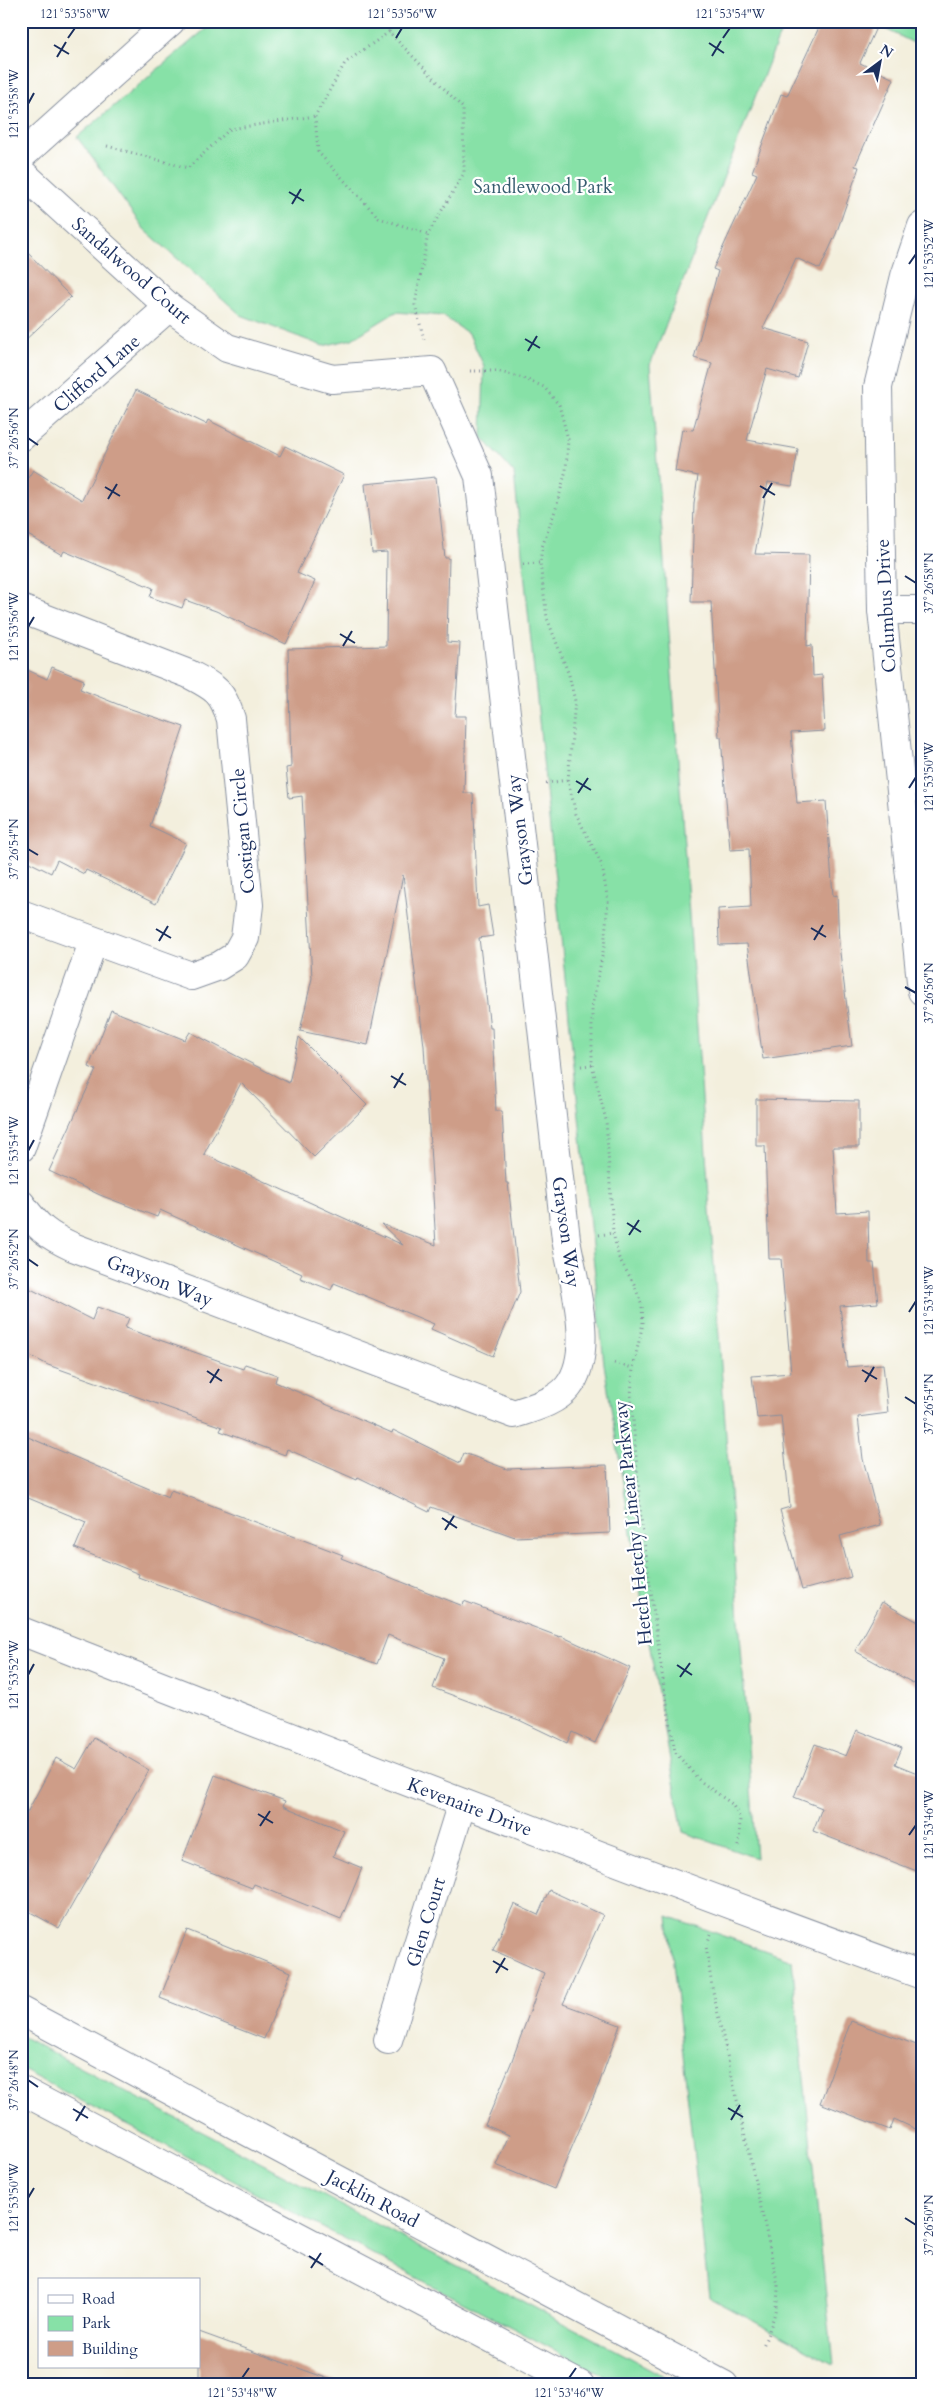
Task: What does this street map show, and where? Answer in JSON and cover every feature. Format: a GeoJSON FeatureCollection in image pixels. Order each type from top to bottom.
{"type":"FeatureCollection","features":[{"type":"Feature","properties":{"kind":"street"},"geometry":{"type":"LineString","coordinates":[[21,156],[171,21]]}},
{"type":"Feature","properties":{"kind":"street","name":"Sandalwood Court"},"geometry":{"type":"LineString","coordinates":[[21,172],[169,307],[227,348],[332,379],[432,371]]}},
{"type":"Feature","properties":{"kind":"street","name":"Columbus Drive"},"geometry":{"type":"LineString","coordinates":[[922,226],[905,276],[878,387],[882,610],[922,991]]}},
{"type":"Feature","properties":{"kind":"street","name":"Clifford Lane"},"geometry":{"type":"LineString","coordinates":[[21,438],[169,307]]}},
{"type":"Feature","properties":{"kind":"street","name":"Grayson Way"},"geometry":{"type":"LineString","coordinates":[[21,1204],[48,1236],[73,1247],[514,1414],[546,1403],[568,1388],[580,1365],[583,1338],[566,1238],[479,476],[432,371]]}},
{"type":"Feature","properties":{"kind":"street","name":"Costigan Circle"},"geometry":{"type":"LineString","coordinates":[[21,609],[196,678],[211,686],[225,697],[231,719],[249,905],[245,938],[236,956],[219,966],[191,976],[93,942],[21,914]]}},
{"type":"Feature","properties":{"kind":"street"},"geometry":{"type":"LineString","coordinates":[[882,610],[922,610]]}},
{"type":"Feature","properties":{"kind":"street"},"geometry":{"type":"LineString","coordinates":[[21,1148],[93,942]]}},
{"type":"Feature","properties":{"kind":"street","name":"Kevenaire Drive"},"geometry":{"type":"LineString","coordinates":[[23,1635],[722,1902],[922,1975]]}},
{"type":"Feature","properties":{"kind":"street","name":"Glen Court"},"geometry":{"type":"LineString","coordinates":[[388,2040],[462,1803]]}},
{"type":"Feature","properties":{"kind":"street","name":"Jacklin Road"},"geometry":{"type":"LineString","coordinates":[[21,2011],[724,2385]]}},
{"type":"Feature","properties":{"kind":"street"},"geometry":{"type":"LineString","coordinates":[[21,2090],[580,2385]]}},
{"type":"Feature","properties":{"kind":"path"},"geometry":{"type":"LineString","coordinates":[[392,21],[388,32],[345,63],[315,116],[318,152],[379,218],[428,234]]}},
{"type":"Feature","properties":{"kind":"path"},"geometry":{"type":"LineString","coordinates":[[388,32],[463,108],[464,173],[428,234],[415,304],[432,371]]}},
{"type":"Feature","properties":{"kind":"path"},"geometry":{"type":"LineString","coordinates":[[106,146],[188,168],[230,129],[315,116]]}},
{"type":"Feature","properties":{"kind":"path","name":"Hetch Hetchy Linear Parkway"},"geometry":{"type":"LineString","coordinates":[[432,371],[497,370],[544,387],[559,405],[568,439],[566,470],[556,508],[542,547],[540,563],[547,618],[569,675],[575,700],[568,780],[576,814],[602,865],[608,902],[604,947],[592,1006],[592,1065],[606,1120],[613,1233],[619,1258],[634,1284],[642,1306],[643,1323],[633,1368],[631,1395],[642,1519],[663,1680],[675,1752],[700,1781],[732,1804],[740,1818],[739,1847]]}},
{"type":"Feature","properties":{"kind":"path"},"geometry":{"type":"LineString","coordinates":[[713,1930],[706,1946],[712,1987],[778,2285],[778,2306],[775,2319],[763,2346]]}},
{"type":"Feature","properties":{"kind":"green space","name":"Sandlewood Park"},"geometry":{"type":"Polygon","coordinates":[[[215,21],[785,21],[650,365],[756,1858],[683,1832],[646,1626],[604,1364],[514,473],[482,437],[484,366],[469,334],[443,316],[396,312],[352,339],[323,346],[241,315],[144,229],[77,137],[215,21]]]}},
{"type":"Feature","properties":{"kind":"green space"},"geometry":{"type":"Polygon","coordinates":[[[869,21],[922,21],[922,47],[869,21]]]}},
{"type":"Feature","properties":{"kind":"green space"},"geometry":{"type":"Polygon","coordinates":[[[668,1916],[792,1960],[833,2364],[709,2297],[668,1916]]]}},
{"type":"Feature","properties":{"kind":"green space"},"geometry":{"type":"Polygon","coordinates":[[[21,2036],[681,2385],[621,2385],[21,2069],[21,2036]]]}},
{"type":"Feature","properties":{"kind":"building"},"geometry":{"type":"Polygon","coordinates":[[[822,21],[879,21],[860,63],[894,79],[855,166],[859,167],[836,234],[820,269],[796,258],[763,328],[808,341],[798,378],[767,369],[747,440],[798,449],[792,486],[768,482],[755,554],[809,555],[807,646],[812,645],[813,676],[822,675],[825,731],[791,733],[797,803],[826,801],[833,896],[837,895],[839,945],[852,1046],[763,1059],[747,944],[719,945],[718,909],[751,907],[749,849],[730,850],[721,737],[719,737],[711,602],[691,602],[694,503],[698,476],[675,471],[682,429],[693,430],[712,363],[694,358],[718,271],[713,269],[757,174],[752,172],[781,94],[787,96],[822,21]]]}},
{"type":"Feature","properties":{"kind":"building"},"geometry":{"type":"Polygon","coordinates":[[[21,246],[71,297],[21,344],[21,246]]]}},
{"type":"Feature","properties":{"kind":"building"},"geometry":{"type":"Polygon","coordinates":[[[136,390],[206,424],[208,420],[280,456],[285,446],[344,475],[297,573],[315,581],[286,644],[216,611],[185,600],[182,608],[150,597],[153,588],[64,551],[62,555],[21,531],[21,489],[33,470],[82,500],[136,390]]]}},
{"type":"Feature","properties":{"kind":"building"},"geometry":{"type":"Polygon","coordinates":[[[436,477],[445,558],[449,558],[447,642],[460,643],[455,716],[466,716],[464,793],[473,793],[478,907],[488,905],[493,936],[479,938],[490,1028],[492,1028],[496,1111],[502,1111],[506,1183],[508,1183],[520,1292],[493,1356],[431,1329],[434,1324],[334,1283],[331,1290],[300,1278],[302,1274],[160,1210],[157,1217],[100,1195],[49,1171],[96,1070],[89,1067],[111,1010],[185,1040],[190,1032],[289,1083],[299,1037],[367,1105],[314,1157],[241,1083],[204,1154],[403,1245],[381,1224],[436,1245],[424,1046],[403,875],[368,1045],[300,1031],[312,978],[302,796],[289,798],[286,768],[291,767],[288,649],[386,646],[387,552],[372,553],[365,484],[436,477]]]}},
{"type":"Feature","properties":{"kind":"building"},"geometry":{"type":"Polygon","coordinates":[[[21,667],[47,679],[52,667],[84,680],[80,689],[122,706],[184,727],[150,826],[186,843],[156,904],[86,870],[84,874],[57,860],[51,873],[21,858],[21,667]]]}},
{"type":"Feature","properties":{"kind":"building"},"geometry":{"type":"Polygon","coordinates":[[[756,1099],[859,1101],[859,1147],[833,1147],[837,1213],[868,1211],[869,1263],[874,1263],[878,1303],[840,1306],[847,1367],[883,1364],[888,1413],[858,1417],[863,1459],[880,1525],[840,1536],[851,1577],[802,1590],[780,1510],[790,1507],[781,1416],[757,1418],[752,1376],[791,1373],[781,1259],[769,1259],[765,1146],[756,1146],[756,1099]]]}},
{"type":"Feature","properties":{"kind":"building"},"geometry":{"type":"Polygon","coordinates":[[[21,1284],[92,1320],[97,1307],[129,1318],[125,1328],[243,1369],[245,1364],[277,1375],[275,1382],[392,1433],[393,1430],[460,1463],[464,1453],[507,1469],[607,1465],[610,1533],[515,1537],[431,1507],[429,1512],[358,1477],[357,1480],[287,1449],[285,1455],[220,1431],[222,1427],[48,1365],[21,1351],[21,1284]]]}},
{"type":"Feature","properties":{"kind":"building"},"geometry":{"type":"Polygon","coordinates":[[[21,1434],[168,1497],[171,1490],[343,1555],[341,1558],[463,1606],[464,1601],[561,1636],[630,1668],[595,1743],[572,1732],[567,1743],[519,1720],[433,1688],[444,1658],[388,1635],[377,1664],[138,1577],[139,1574],[75,1548],[86,1522],[21,1495],[21,1434]]]}},
{"type":"Feature","properties":{"kind":"building"},"geometry":{"type":"Polygon","coordinates":[[[882,1602],[922,1624],[922,1688],[855,1651],[882,1602]]]}},
{"type":"Feature","properties":{"kind":"building"},"geometry":{"type":"Polygon","coordinates":[[[857,1730],[902,1748],[895,1764],[922,1775],[922,1873],[813,1831],[822,1808],[794,1797],[815,1744],[846,1756],[857,1730]]]}},
{"type":"Feature","properties":{"kind":"building"},"geometry":{"type":"Polygon","coordinates":[[[94,1738],[149,1770],[59,1928],[21,1907],[21,1824],[56,1758],[76,1769],[94,1738]]]}},
{"type":"Feature","properties":{"kind":"building"},"geometry":{"type":"Polygon","coordinates":[[[215,1775],[285,1801],[283,1806],[344,1831],[333,1856],[362,1868],[341,1919],[254,1884],[252,1888],[182,1861],[215,1775]]]}},
{"type":"Feature","properties":{"kind":"building"},"geometry":{"type":"Polygon","coordinates":[[[549,1890],[603,1915],[563,2004],[620,2025],[599,2084],[554,2189],[496,2165],[509,2135],[485,2125],[511,2063],[544,1973],[493,1950],[514,1904],[538,1915],[549,1890]]]}},
{"type":"Feature","properties":{"kind":"building"},"geometry":{"type":"Polygon","coordinates":[[[187,1930],[291,1972],[264,2039],[160,1998],[187,1930]]]}},
{"type":"Feature","properties":{"kind":"building"},"geometry":{"type":"Polygon","coordinates":[[[851,2021],[922,2047],[922,2132],[894,2119],[890,2130],[820,2103],[851,2021]]]}},
{"type":"Feature","properties":{"kind":"building"},"geometry":{"type":"Polygon","coordinates":[[[200,2332],[337,2382],[337,2385],[199,2385],[200,2332]]]}}]}
